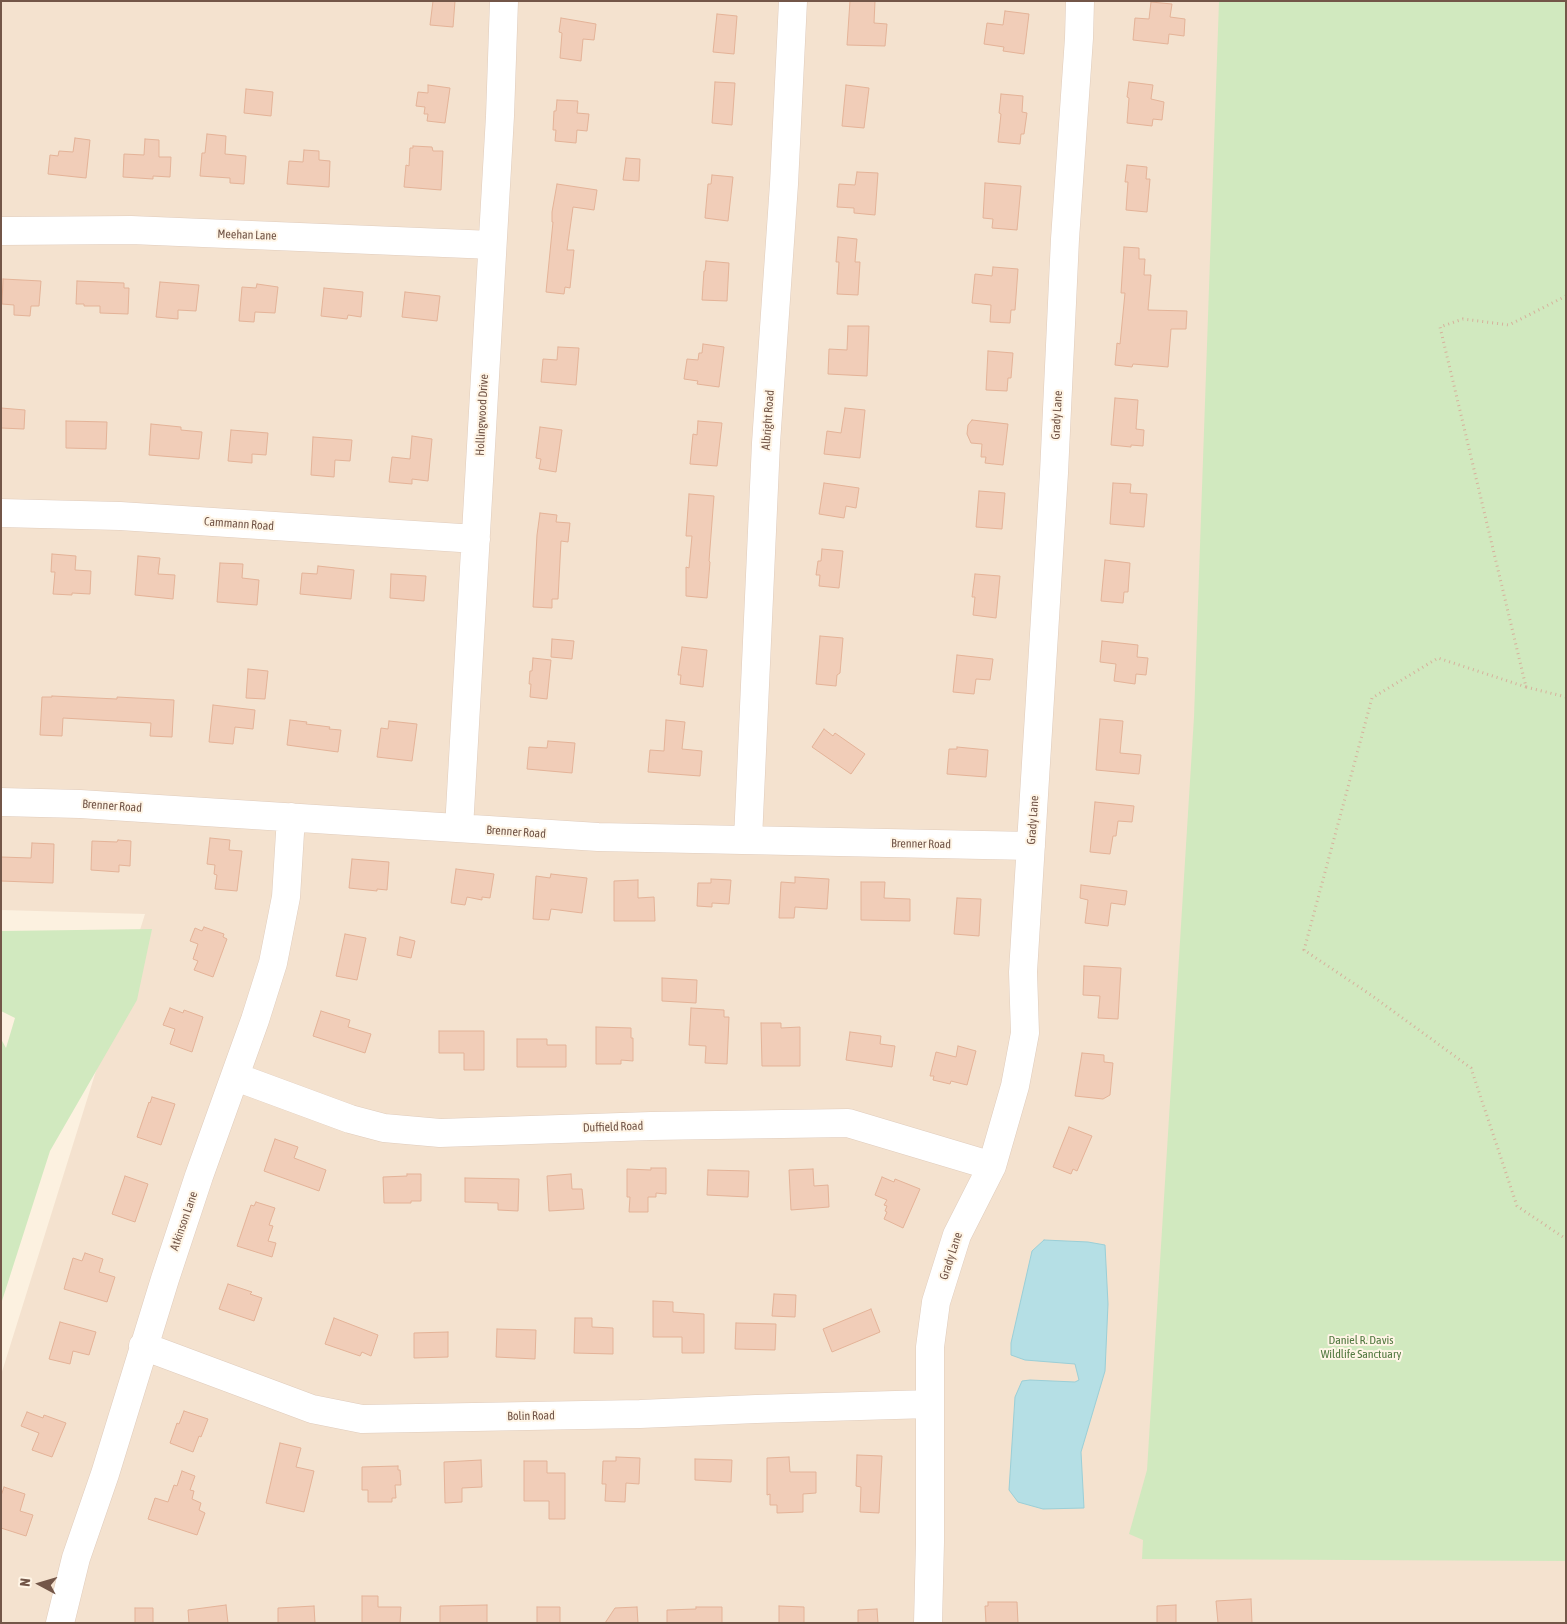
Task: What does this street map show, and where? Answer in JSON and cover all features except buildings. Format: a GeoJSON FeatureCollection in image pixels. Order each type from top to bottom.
{"type":"FeatureCollection","features":[{"type":"Feature","properties":{"kind":"street","name":"Hollingwood Drive"},"geometry":{"type":"LineString","coordinates":[[459,828],[500,116],[504,1]]}},
{"type":"Feature","properties":{"kind":"street","name":"Albright Road"},"geometry":{"type":"LineString","coordinates":[[748,839],[766,443],[784,184],[793,1]]}},
{"type":"Feature","properties":{"kind":"street","name":"Grady Lane"},"geometry":{"type":"LineString","coordinates":[[928,1623],[930,1347],[936,1302],[957,1235],[992,1166],[1015,1086],[1025,1033],[1023,972],[1054,473],[1065,240],[1080,1]]}},
{"type":"Feature","properties":{"kind":"street","name":"Meehan Lane"},"geometry":{"type":"LineString","coordinates":[[1,230],[131,230],[492,245]]}},
{"type":"Feature","properties":{"kind":"street","name":"Cammann Road"},"geometry":{"type":"LineString","coordinates":[[1,513],[120,516],[476,540]]}},
{"type":"Feature","properties":{"kind":"street","name":"Brenner Road"},"geometry":{"type":"LineString","coordinates":[[1,802],[80,804],[598,837],[1031,846]]}},
{"type":"Feature","properties":{"kind":"street","name":"Atkinson Lane"},"geometry":{"type":"LineString","coordinates":[[60,1623],[76,1558],[105,1474],[143,1346],[199,1176],[236,1077],[273,963],[286,897],[291,817]]}},
{"type":"Feature","properties":{"kind":"street","name":"Duffield Road"},"geometry":{"type":"LineString","coordinates":[[236,1077],[350,1119],[384,1128],[440,1133],[848,1122],[992,1166]]}},
{"type":"Feature","properties":{"kind":"street","name":"Bolin Road"},"geometry":{"type":"LineString","coordinates":[[143,1346],[312,1409],[362,1419],[640,1414],[756,1408],[930,1404]]}},
{"type":"Feature","properties":{"kind":"path"},"geometry":{"type":"LineString","coordinates":[[1526,687],[1440,326],[1464,319],[1509,325],[1566,296]]}},
{"type":"Feature","properties":{"kind":"path"},"geometry":{"type":"LineString","coordinates":[[1566,696],[1526,687],[1438,658],[1372,698],[1304,950],[1372,995],[1471,1068],[1516,1206],[1566,1239]]}},
{"type":"Feature","properties":{"kind":"shaded area"},"geometry":{"type":"Polygon","coordinates":[[[1,1],[1239,1],[1566,1544],[1566,1623],[1,1623],[1,1375],[145,914],[1,910],[1,1]]]}},
{"type":"Feature","properties":{"kind":"green space","name":"Daniel R. Davis Wildlife Sanctuary"},"geometry":{"type":"Polygon","coordinates":[[[1219,1],[1566,1],[1566,1561],[1142,1559],[1143,1540],[1129,1534],[1147,1470],[1194,717],[1219,1]]]}},
{"type":"Feature","properties":{"kind":"green space"},"geometry":{"type":"Polygon","coordinates":[[[152,929],[137,1000],[50,1151],[1,1304],[1,1039],[6,1048],[15,1018],[1,1011],[1,931],[152,929]]]}},
{"type":"Feature","properties":{"kind":"water"},"geometry":{"type":"Polygon","coordinates":[[[1044,1240],[1088,1242],[1105,1245],[1108,1304],[1105,1371],[1081,1452],[1084,1508],[1043,1509],[1018,1502],[1009,1490],[1015,1397],[1022,1381],[1075,1382],[1079,1380],[1075,1364],[1025,1360],[1011,1355],[1011,1343],[1032,1251],[1044,1240]]]}}]}
